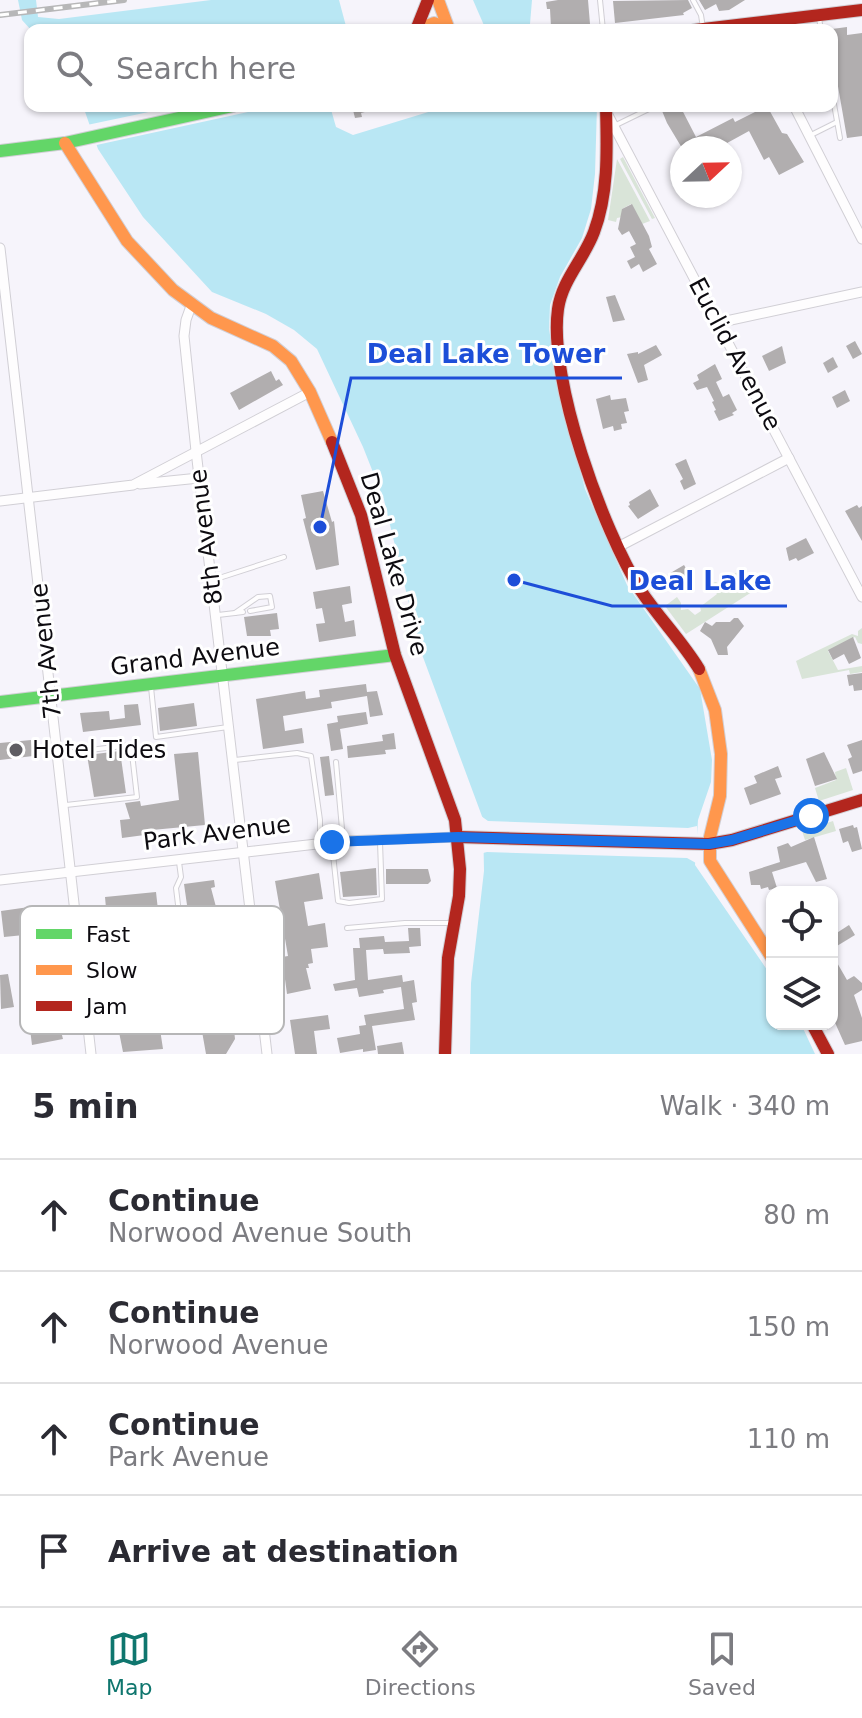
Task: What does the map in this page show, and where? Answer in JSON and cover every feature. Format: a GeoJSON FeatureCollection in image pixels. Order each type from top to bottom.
{"type":"FeatureCollection","features":[{"type":"Feature","properties":{"kind":"street"},"geometry":{"type":"LineString","coordinates":[[418,24],[428,0]]}},
{"type":"Feature","properties":{"kind":"street"},"geometry":{"type":"LineString","coordinates":[[438,0],[448,24]]}},
{"type":"Feature","properties":{"kind":"street"},"geometry":{"type":"LineString","coordinates":[[771,24],[862,10]]}},
{"type":"Feature","properties":{"kind":"street"},"geometry":{"type":"LineString","coordinates":[[0,151],[65,143],[205,112]]}},
{"type":"Feature","properties":{"kind":"street"},"geometry":{"type":"LineString","coordinates":[[606,112],[605,162],[598,220],[564,288],[557,319],[565,381],[593,486],[618,547],[642,593],[701,673],[710,693],[722,765],[720,796],[703,844],[711,865],[766,949]]}},
{"type":"Feature","properties":{"kind":"street","name":"Euclid Avenue"},"geometry":{"type":"LineString","coordinates":[[607,112],[862,597]]}},
{"type":"Feature","properties":{"kind":"street"},"geometry":{"type":"LineString","coordinates":[[797,112],[862,239]]}},
{"type":"Feature","properties":{"kind":"street","name":"Deal Lake Drive"},"geometry":{"type":"LineString","coordinates":[[65,143],[127,241],[145,262],[191,306],[280,351],[296,367],[354,494],[395,655],[451,803],[458,837],[459,896],[448,958],[445,1054]]}},
{"type":"Feature","properties":{"kind":"street","name":"7th Avenue"},"geometry":{"type":"LineString","coordinates":[[0,248],[3,306],[75,906]]}},
{"type":"Feature","properties":{"kind":"street"},"geometry":{"type":"LineString","coordinates":[[717,323],[862,292]]}},
{"type":"Feature","properties":{"kind":"street","name":"8th Avenue"},"geometry":{"type":"LineString","coordinates":[[191,306],[184,336],[249,906]]}},
{"type":"Feature","properties":{"kind":"street"},"geometry":{"type":"LineString","coordinates":[[133,485],[310,392]]}},
{"type":"Feature","properties":{"kind":"street"},"geometry":{"type":"LineString","coordinates":[[618,547],[789,458]]}},
{"type":"Feature","properties":{"kind":"street"},"geometry":{"type":"LineString","coordinates":[[0,501],[199,478]]}},
{"type":"Feature","properties":{"kind":"street","name":"Grand Avenue"},"geometry":{"type":"LineString","coordinates":[[0,702],[395,655]]}},
{"type":"Feature","properties":{"kind":"street","name":"Park Avenue"},"geometry":{"type":"LineString","coordinates":[[0,880],[380,839],[489,837],[703,844],[732,840],[862,800]]}},
{"type":"Feature","properties":{"kind":"street"},"geometry":{"type":"LineString","coordinates":[[815,1030],[828,1054]]}},
{"type":"Feature","properties":{"kind":"street","name":"7th Avenue"},"geometry":{"type":"LineString","coordinates":[[89,1034],[91,1054]]}},
{"type":"Feature","properties":{"kind":"street","name":"8th Avenue"},"geometry":{"type":"LineString","coordinates":[[265,1034],[267,1054]]}},
{"type":"Feature","properties":{"kind":"lane"},"geometry":{"type":"LineString","coordinates":[[600,0],[602,24]]}},
{"type":"Feature","properties":{"kind":"lane"},"geometry":{"type":"LineString","coordinates":[[693,0],[702,24]]}},
{"type":"Feature","properties":{"kind":"lane"},"geometry":{"type":"LineString","coordinates":[[819,16],[820,24]]}},
{"type":"Feature","properties":{"kind":"lane"},"geometry":{"type":"LineString","coordinates":[[614,126],[643,112]]}},
{"type":"Feature","properties":{"kind":"lane"},"geometry":{"type":"LineString","coordinates":[[835,112],[840,138]]}},
{"type":"Feature","properties":{"kind":"lane"},"geometry":{"type":"LineString","coordinates":[[809,136],[837,122]]}},
{"type":"Feature","properties":{"kind":"lane"},"geometry":{"type":"LineString","coordinates":[[211,580],[284,557]]}},
{"type":"Feature","properties":{"kind":"lane"},"geometry":{"type":"LineString","coordinates":[[235,613],[258,597],[270,596],[272,607],[250,611]]}},
{"type":"Feature","properties":{"kind":"lane"},"geometry":{"type":"LineString","coordinates":[[215,616],[243,612]]}},
{"type":"Feature","properties":{"kind":"lane"},"geometry":{"type":"LineString","coordinates":[[151,684],[156,737],[228,727]]}},
{"type":"Feature","properties":{"kind":"lane"},"geometry":{"type":"LineString","coordinates":[[57,754],[131,745],[137,797],[63,805]]}},
{"type":"Feature","properties":{"kind":"lane"},"geometry":{"type":"LineString","coordinates":[[232,760],[297,753],[311,756],[320,820],[320,844]]}},
{"type":"Feature","properties":{"kind":"lane"},"geometry":{"type":"LineString","coordinates":[[336,762],[343,841]]}},
{"type":"Feature","properties":{"kind":"lane"},"geometry":{"type":"LineString","coordinates":[[332,842],[338,901],[349,903],[382,899],[380,839]]}},
{"type":"Feature","properties":{"kind":"lane"},"geometry":{"type":"LineString","coordinates":[[178,906],[176,888],[181,877],[179,860]]}},
{"type":"Feature","properties":{"kind":"lane"},"geometry":{"type":"LineString","coordinates":[[347,928],[454,923]]}},
{"type":"Feature","properties":{"kind":"shaded area"},"geometry":{"type":"Polygon","coordinates":[[[623,157],[655,218],[652,219],[620,159],[623,157]]]}},
{"type":"Feature","properties":{"kind":"shaded area"},"geometry":{"type":"Polygon","coordinates":[[[617,159],[650,221],[642,224],[631,204],[622,209],[622,217],[617,218],[616,222],[608,220],[617,159]]]}},
{"type":"Feature","properties":{"kind":"shaded area"},"geometry":{"type":"Polygon","coordinates":[[[744,568],[755,590],[686,634],[665,606],[677,597],[681,610],[688,609],[695,615],[717,594],[712,587],[708,590],[708,584],[716,582],[723,588],[729,583],[728,578],[744,568]]]}},
{"type":"Feature","properties":{"kind":"shaded area"},"geometry":{"type":"Polygon","coordinates":[[[862,628],[862,644],[855,637],[828,651],[838,670],[862,666],[862,672],[850,674],[849,670],[802,679],[796,661],[852,634],[858,636],[862,628]]]}},
{"type":"Feature","properties":{"kind":"shaded area"},"geometry":{"type":"Polygon","coordinates":[[[846,768],[853,790],[819,801],[815,788],[836,780],[835,772],[846,768]]]}},
{"type":"Feature","properties":{"kind":"shaded area"},"geometry":{"type":"Polygon","coordinates":[[[833,821],[836,831],[805,840],[802,831],[833,821]]]}},
{"type":"Feature","properties":{"kind":"water"},"geometry":{"type":"Polygon","coordinates":[[[18,0],[36,0],[38,17],[59,19],[211,0],[339,0],[345,24],[26,24],[18,0]]]}},
{"type":"Feature","properties":{"kind":"water"},"geometry":{"type":"Polygon","coordinates":[[[473,0],[532,0],[530,24],[483,24],[473,0]]]}},
{"type":"Feature","properties":{"kind":"water"},"geometry":{"type":"Polygon","coordinates":[[[85,112],[332,112],[336,127],[353,135],[428,112],[597,112],[591,209],[582,238],[560,277],[550,305],[549,329],[559,389],[585,489],[627,585],[700,689],[712,760],[711,782],[698,820],[695,865],[766,968],[766,1030],[804,1030],[815,1054],[470,1054],[471,983],[484,871],[483,819],[420,649],[384,500],[317,349],[294,330],[266,314],[212,292],[143,217],[98,149],[85,112]]]}},
{"type":"Feature","properties":{"kind":"pier"},"geometry":{"type":"Polygon","coordinates":[[[149,112],[248,112],[92,146],[87,125],[149,112]]]}},
{"type":"Feature","properties":{"kind":"pier"},"geometry":{"type":"Polygon","coordinates":[[[481,816],[488,821],[697,826],[698,859],[696,863],[687,858],[487,852],[481,857],[481,816]]]}},
{"type":"Feature","properties":{"kind":"building"},"geometry":{"type":"Polygon","coordinates":[[[588,0],[590,24],[551,24],[550,9],[547,9],[546,2],[588,0]]]}},
{"type":"Feature","properties":{"kind":"building"},"geometry":{"type":"Polygon","coordinates":[[[688,0],[692,8],[684,15],[615,23],[613,1],[688,0]]]}},
{"type":"Feature","properties":{"kind":"building"},"geometry":{"type":"Polygon","coordinates":[[[699,0],[745,0],[729,10],[719,11],[716,4],[705,10],[699,0]]]}},
{"type":"Feature","properties":{"kind":"building"},"geometry":{"type":"Polygon","coordinates":[[[847,27],[847,35],[862,33],[862,136],[847,138],[838,86],[838,28],[847,27]]]}},
{"type":"Feature","properties":{"kind":"building"},"geometry":{"type":"Polygon","coordinates":[[[354,112],[365,112],[361,113],[362,117],[355,118],[354,112]]]}},
{"type":"Feature","properties":{"kind":"building"},"geometry":{"type":"Polygon","coordinates":[[[662,112],[683,112],[695,136],[675,136],[662,112]]]}},
{"type":"Feature","properties":{"kind":"building"},"geometry":{"type":"Polygon","coordinates":[[[755,112],[770,112],[804,162],[779,175],[769,157],[764,160],[749,131],[740,136],[698,136],[733,118],[735,122],[755,112]]]}},
{"type":"Feature","properties":{"kind":"building"},"geometry":{"type":"Polygon","coordinates":[[[632,204],[649,236],[652,247],[649,249],[657,264],[643,272],[639,264],[631,269],[627,261],[635,257],[630,247],[636,244],[629,231],[622,235],[618,229],[622,209],[632,204]]]}},
{"type":"Feature","properties":{"kind":"building"},"geometry":{"type":"Polygon","coordinates":[[[615,295],[625,320],[613,322],[606,297],[615,295]]]}},
{"type":"Feature","properties":{"kind":"building"},"geometry":{"type":"Polygon","coordinates":[[[855,341],[862,354],[853,359],[846,346],[855,341]]]}},
{"type":"Feature","properties":{"kind":"building"},"geometry":{"type":"Polygon","coordinates":[[[656,345],[662,355],[644,365],[648,380],[638,383],[627,354],[638,354],[656,345]]]}},
{"type":"Feature","properties":{"kind":"building"},"geometry":{"type":"Polygon","coordinates":[[[782,346],[786,363],[769,371],[762,356],[782,346]]]}},
{"type":"Feature","properties":{"kind":"building"},"geometry":{"type":"Polygon","coordinates":[[[833,357],[838,367],[828,373],[823,363],[833,357]]]}},
{"type":"Feature","properties":{"kind":"building"},"geometry":{"type":"Polygon","coordinates":[[[715,364],[722,379],[716,382],[723,397],[729,394],[737,410],[732,413],[734,415],[719,421],[707,387],[697,390],[693,383],[699,380],[697,375],[715,364]]]}},
{"type":"Feature","properties":{"kind":"building"},"geometry":{"type":"Polygon","coordinates":[[[271,371],[276,381],[279,379],[283,385],[239,410],[230,393],[271,371]]]}},
{"type":"Feature","properties":{"kind":"building"},"geometry":{"type":"Polygon","coordinates":[[[845,390],[850,401],[837,408],[832,397],[845,390]]]}},
{"type":"Feature","properties":{"kind":"building"},"geometry":{"type":"Polygon","coordinates":[[[610,395],[611,400],[626,398],[629,411],[624,412],[627,423],[621,424],[622,429],[614,431],[613,426],[603,429],[596,399],[610,395]]]}},
{"type":"Feature","properties":{"kind":"building"},"geometry":{"type":"Polygon","coordinates":[[[686,459],[696,484],[684,490],[680,481],[683,479],[675,464],[686,459]]]}},
{"type":"Feature","properties":{"kind":"building"},"geometry":{"type":"Polygon","coordinates":[[[650,489],[659,506],[638,519],[628,506],[629,502],[650,489]]]}},
{"type":"Feature","properties":{"kind":"building"},"geometry":{"type":"Polygon","coordinates":[[[323,491],[334,521],[339,565],[316,570],[303,519],[306,518],[301,495],[323,491]]]}},
{"type":"Feature","properties":{"kind":"building"},"geometry":{"type":"Polygon","coordinates":[[[857,505],[859,508],[862,506],[862,541],[845,511],[857,505]]]}},
{"type":"Feature","properties":{"kind":"building"},"geometry":{"type":"Polygon","coordinates":[[[806,538],[814,553],[798,561],[796,558],[789,561],[786,548],[806,538]]]}},
{"type":"Feature","properties":{"kind":"building"},"geometry":{"type":"Polygon","coordinates":[[[684,565],[690,575],[673,586],[667,575],[684,565]]]}},
{"type":"Feature","properties":{"kind":"building"},"geometry":{"type":"Polygon","coordinates":[[[350,586],[352,603],[342,605],[345,622],[354,620],[356,636],[319,642],[316,624],[325,623],[322,608],[316,609],[313,592],[350,586]]]}},
{"type":"Feature","properties":{"kind":"building"},"geometry":{"type":"Polygon","coordinates":[[[277,613],[279,629],[270,630],[271,636],[247,636],[244,617],[277,613]]]}},
{"type":"Feature","properties":{"kind":"building"},"geometry":{"type":"Polygon","coordinates":[[[738,618],[744,626],[727,647],[728,655],[718,655],[711,639],[700,631],[705,622],[712,626],[738,618]]]}},
{"type":"Feature","properties":{"kind":"building"},"geometry":{"type":"Polygon","coordinates":[[[853,637],[861,658],[849,664],[844,654],[833,660],[828,650],[853,637]]]}},
{"type":"Feature","properties":{"kind":"building"},"geometry":{"type":"Polygon","coordinates":[[[862,673],[862,690],[854,691],[853,685],[849,686],[847,675],[862,673]]]}},
{"type":"Feature","properties":{"kind":"building"},"geometry":{"type":"Polygon","coordinates":[[[366,684],[367,692],[377,691],[383,715],[370,717],[367,696],[331,702],[332,708],[283,716],[285,731],[302,728],[304,743],[263,749],[256,699],[305,691],[306,699],[320,697],[319,690],[366,684]]]}},
{"type":"Feature","properties":{"kind":"building"},"geometry":{"type":"Polygon","coordinates":[[[194,703],[197,726],[160,731],[158,708],[194,703]]]}},
{"type":"Feature","properties":{"kind":"building"},"geometry":{"type":"Polygon","coordinates":[[[138,704],[141,725],[83,732],[80,713],[109,711],[110,720],[125,718],[124,705],[138,704]]]}},
{"type":"Feature","properties":{"kind":"building"},"geometry":{"type":"Polygon","coordinates":[[[366,712],[368,724],[340,729],[343,749],[331,751],[327,724],[338,722],[337,716],[366,712]]]}},
{"type":"Feature","properties":{"kind":"building"},"geometry":{"type":"Polygon","coordinates":[[[394,733],[396,749],[385,750],[386,754],[348,758],[347,746],[383,741],[382,735],[394,733]]]}},
{"type":"Feature","properties":{"kind":"building","name":"Hotel Tides"},"geometry":{"type":"Polygon","coordinates":[[[31,740],[33,756],[0,760],[0,743],[31,740]]]}},
{"type":"Feature","properties":{"kind":"building"},"geometry":{"type":"Polygon","coordinates":[[[862,740],[862,771],[853,774],[848,759],[852,757],[847,745],[862,740]]]}},
{"type":"Feature","properties":{"kind":"building"},"geometry":{"type":"Polygon","coordinates":[[[120,751],[126,793],[94,797],[87,755],[120,751]]]}},
{"type":"Feature","properties":{"kind":"building"},"geometry":{"type":"Polygon","coordinates":[[[198,752],[205,825],[152,830],[152,834],[122,838],[120,820],[130,819],[125,803],[140,801],[141,806],[179,800],[174,754],[198,752]]]}},
{"type":"Feature","properties":{"kind":"building"},"geometry":{"type":"Polygon","coordinates":[[[824,752],[837,779],[815,786],[806,759],[824,752]]]}},
{"type":"Feature","properties":{"kind":"building"},"geometry":{"type":"Polygon","coordinates":[[[329,756],[334,795],[325,796],[320,757],[329,756]]]}},
{"type":"Feature","properties":{"kind":"building"},"geometry":{"type":"Polygon","coordinates":[[[778,766],[782,777],[775,779],[781,794],[750,805],[744,788],[757,783],[754,776],[778,766]]]}},
{"type":"Feature","properties":{"kind":"building"},"geometry":{"type":"Polygon","coordinates":[[[853,825],[857,827],[862,849],[852,852],[848,841],[843,843],[839,829],[853,825]]]}},
{"type":"Feature","properties":{"kind":"building"},"geometry":{"type":"Polygon","coordinates":[[[814,837],[827,879],[816,882],[806,862],[772,872],[776,886],[761,889],[760,885],[751,885],[749,872],[780,862],[777,847],[788,843],[791,847],[814,837]]]}},
{"type":"Feature","properties":{"kind":"building"},"geometry":{"type":"Polygon","coordinates":[[[376,868],[377,895],[343,897],[340,872],[376,868]]]}},
{"type":"Feature","properties":{"kind":"building"},"geometry":{"type":"Polygon","coordinates":[[[386,869],[428,869],[431,881],[428,884],[386,884],[386,869]]]}},
{"type":"Feature","properties":{"kind":"building"},"geometry":{"type":"Polygon","coordinates":[[[319,873],[323,899],[304,902],[308,926],[325,923],[328,947],[311,949],[313,963],[306,968],[311,989],[287,994],[284,906],[279,906],[275,881],[319,873]]]}},
{"type":"Feature","properties":{"kind":"building"},"geometry":{"type":"Polygon","coordinates":[[[214,880],[215,887],[211,888],[216,906],[187,906],[184,884],[214,880]]]}},
{"type":"Feature","properties":{"kind":"building"},"geometry":{"type":"Polygon","coordinates":[[[156,892],[158,906],[106,906],[105,897],[156,892]]]}},
{"type":"Feature","properties":{"kind":"building"},"geometry":{"type":"Polygon","coordinates":[[[20,908],[20,935],[4,937],[1,911],[20,908]]]}},
{"type":"Feature","properties":{"kind":"building"},"geometry":{"type":"Polygon","coordinates":[[[849,925],[855,935],[838,945],[838,932],[849,925]]]}},
{"type":"Feature","properties":{"kind":"building"},"geometry":{"type":"Polygon","coordinates":[[[408,928],[420,928],[421,946],[409,947],[410,953],[384,954],[383,949],[366,950],[368,980],[402,975],[403,982],[414,980],[417,1002],[412,1003],[415,1020],[372,1026],[376,1050],[340,1053],[337,1038],[360,1034],[359,1026],[366,1025],[364,1015],[404,1009],[401,987],[359,997],[357,988],[335,991],[333,984],[355,980],[353,948],[360,948],[359,938],[384,936],[385,942],[409,941],[408,928]]]}},
{"type":"Feature","properties":{"kind":"building"},"geometry":{"type":"Polygon","coordinates":[[[838,964],[847,980],[854,976],[862,983],[862,990],[854,995],[862,1018],[862,1041],[845,1045],[838,1029],[838,964]]]}},
{"type":"Feature","properties":{"kind":"building"},"geometry":{"type":"Polygon","coordinates":[[[8,974],[14,1007],[1,1009],[0,975],[8,974]]]}},
{"type":"Feature","properties":{"kind":"building"},"geometry":{"type":"Polygon","coordinates":[[[328,1015],[330,1029],[314,1031],[317,1054],[295,1054],[290,1020],[328,1015]]]}},
{"type":"Feature","properties":{"kind":"building"},"geometry":{"type":"Polygon","coordinates":[[[31,1034],[62,1034],[63,1039],[32,1045],[31,1034]]]}},
{"type":"Feature","properties":{"kind":"building"},"geometry":{"type":"Polygon","coordinates":[[[119,1034],[161,1034],[163,1049],[123,1052],[119,1034]]]}},
{"type":"Feature","properties":{"kind":"building"},"geometry":{"type":"Polygon","coordinates":[[[202,1034],[234,1034],[235,1039],[226,1054],[206,1054],[202,1034]]]}},
{"type":"Feature","properties":{"kind":"building"},"geometry":{"type":"Polygon","coordinates":[[[402,1042],[404,1054],[378,1054],[377,1046],[402,1042]]]}},
{"type":"Feature","properties":{"kind":"railway"},"geometry":{"type":"LineString","coordinates":[[0,15],[124,0]]}},
{"type":"Feature","properties":{"kind":"traffic: fast"},"geometry":{"type":"LineString","coordinates":[[0,151],[65,143],[206,112]]}},
{"type":"Feature","properties":{"kind":"traffic: fast"},"geometry":{"type":"LineString","coordinates":[[0,702],[395,655]]}},
{"type":"Feature","properties":{"kind":"traffic: slow"},"geometry":{"type":"LineString","coordinates":[[438,0],[447,24]]}},
{"type":"Feature","properties":{"kind":"traffic: slow"},"geometry":{"type":"LineString","coordinates":[[431,24],[436,24]]}},
{"type":"Feature","properties":{"kind":"traffic: slow"},"geometry":{"type":"LineString","coordinates":[[65,143],[127,241],[173,290],[211,318],[273,346],[291,361],[310,392],[332,442]]}},
{"type":"Feature","properties":{"kind":"traffic: slow"},"geometry":{"type":"LineString","coordinates":[[699,669],[715,710],[721,754],[720,796],[710,837],[710,861],[766,949]]}},
{"type":"Feature","properties":{"kind":"traffic: jam"},"geometry":{"type":"LineString","coordinates":[[418,24],[428,0]]}},
{"type":"Feature","properties":{"kind":"traffic: jam"},"geometry":{"type":"LineString","coordinates":[[745,24],[862,10]]}},
{"type":"Feature","properties":{"kind":"traffic: jam"},"geometry":{"type":"LineString","coordinates":[[606,112],[606,170],[599,217],[590,242],[564,289],[558,309],[561,374],[595,494],[626,565],[655,611],[699,669]]}},
{"type":"Feature","properties":{"kind":"traffic: jam"},"geometry":{"type":"LineString","coordinates":[[332,442],[361,515],[395,655],[455,820],[460,869],[459,896],[448,958],[445,1054]]}},
{"type":"Feature","properties":{"kind":"traffic: jam"},"geometry":{"type":"LineString","coordinates":[[458,837],[709,844],[732,840],[862,800]]}},
{"type":"Feature","properties":{"kind":"traffic: jam"},"geometry":{"type":"LineString","coordinates":[[815,1030],[828,1054]]}},
{"type":"Feature","properties":{"kind":"place","name":"Deal Lake Tower"},"geometry":{"type":"Point","coordinates":[320,527]}},
{"type":"Feature","properties":{"kind":"place","name":"Deal Lake"},"geometry":{"type":"Point","coordinates":[514,580]}},
{"type":"Feature","properties":{"kind":"place","name":"Hotel Tides"},"geometry":{"type":"Point","coordinates":[16,750]}},
{"type":"Feature","properties":{"kind":"route"},"geometry":{"type":"LineString","coordinates":[[332,842],[458,837],[709,844],[811,816]]}}]}
